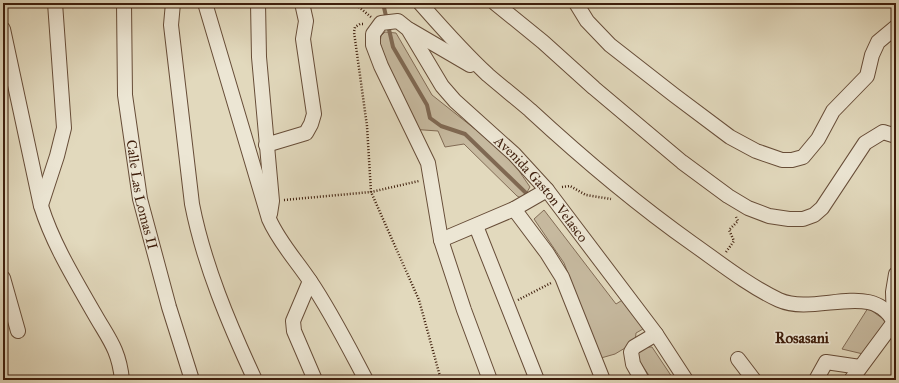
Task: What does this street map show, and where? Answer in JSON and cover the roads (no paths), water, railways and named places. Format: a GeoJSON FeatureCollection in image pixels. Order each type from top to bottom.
{"type":"FeatureCollection","features":[{"type":"Feature","properties":{"kind":"street"},"geometry":{"type":"LineString","coordinates":[[41,206],[57,156],[64,128],[55,3]]}},
{"type":"Feature","properties":{"kind":"street","name":"Calle Las Lomas II"},"geometry":{"type":"LineString","coordinates":[[124,3],[125,95],[140,199],[169,307],[192,380]]}},
{"type":"Feature","properties":{"kind":"street"},"geometry":{"type":"LineString","coordinates":[[173,3],[171,25],[192,204],[197,232],[236,340],[255,380]]}},
{"type":"Feature","properties":{"kind":"street"},"geometry":{"type":"LineString","coordinates":[[204,3],[269,219],[275,231],[310,281],[338,325],[366,380]]}},
{"type":"Feature","properties":{"kind":"street"},"geometry":{"type":"LineString","coordinates":[[258,3],[259,57],[272,202],[269,219]]}},
{"type":"Feature","properties":{"kind":"street"},"geometry":{"type":"LineString","coordinates":[[266,145],[306,133],[314,114],[302,39],[306,21],[302,3]]}},
{"type":"Feature","properties":{"kind":"street"},"geometry":{"type":"LineString","coordinates":[[420,3],[452,40],[489,76],[636,203],[719,262],[780,300],[809,306],[864,300],[884,310],[895,325]]}},
{"type":"Feature","properties":{"kind":"street"},"geometry":{"type":"LineString","coordinates":[[495,3],[682,162],[728,196],[748,208],[769,216],[789,219],[803,219],[814,216],[822,208],[866,143],[883,132],[896,136]]}},
{"type":"Feature","properties":{"kind":"street"},"geometry":{"type":"LineString","coordinates":[[576,3],[587,21],[610,45],[674,95],[730,137],[756,151],[782,160],[792,160],[803,156],[818,139],[833,111],[867,76],[872,55],[878,42],[896,27]]}},
{"type":"Feature","properties":{"kind":"street","name":"Avenida Gaston Velasco"},"geometry":{"type":"LineString","coordinates":[[441,240],[428,163],[381,66],[374,45],[374,34],[383,23],[403,24],[408,29],[442,86],[454,101],[514,154],[547,190],[656,334],[686,380]]}},
{"type":"Feature","properties":{"kind":"street"},"geometry":{"type":"LineString","coordinates":[[3,29],[41,206],[49,230],[95,315],[114,345],[122,380]]}},
{"type":"Feature","properties":{"kind":"street"},"geometry":{"type":"LineString","coordinates":[[408,29],[489,76]]}},
{"type":"Feature","properties":{"kind":"street"},"geometry":{"type":"LineString","coordinates":[[490,380],[464,310],[441,240],[514,209],[547,190]]}},
{"type":"Feature","properties":{"kind":"street"},"geometry":{"type":"LineString","coordinates":[[514,209],[547,253],[562,277],[602,380]]}},
{"type":"Feature","properties":{"kind":"street"},"geometry":{"type":"LineString","coordinates":[[476,226],[536,380]]}},
{"type":"Feature","properties":{"kind":"street"},"geometry":{"type":"LineString","coordinates":[[851,380],[895,325],[893,292],[896,274]]}},
{"type":"Feature","properties":{"kind":"street"},"geometry":{"type":"LineString","coordinates":[[3,278],[18,331]]}},
{"type":"Feature","properties":{"kind":"street"},"geometry":{"type":"LineString","coordinates":[[310,281],[293,321],[294,331],[315,380]]}},
{"type":"Feature","properties":{"kind":"street"},"geometry":{"type":"LineString","coordinates":[[642,380],[633,364],[631,352],[634,347],[656,334]]}},
{"type":"Feature","properties":{"kind":"street"},"geometry":{"type":"LineString","coordinates":[[738,359],[754,380]]}},
{"type":"Feature","properties":{"kind":"street"},"geometry":{"type":"LineString","coordinates":[[816,380],[826,362],[860,367]]}},
{"type":"Feature","properties":{"kind":"waterway"},"geometry":{"type":"LineString","coordinates":[[383,3],[393,47],[427,105],[430,118],[441,126],[465,134],[526,193]]}},
{"type":"Feature","properties":{"kind":"district","name":"Rosasani"},"geometry":{"type":"Point","coordinates":[802,338]}}]}
